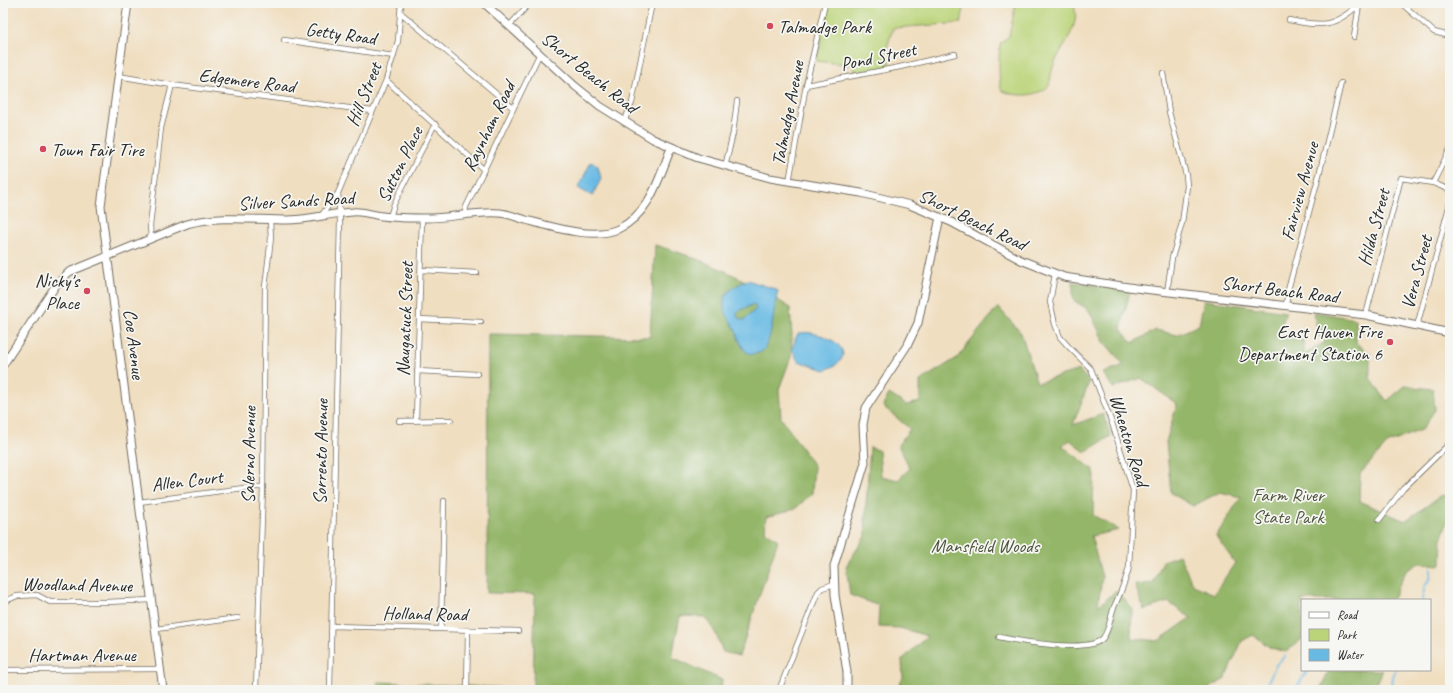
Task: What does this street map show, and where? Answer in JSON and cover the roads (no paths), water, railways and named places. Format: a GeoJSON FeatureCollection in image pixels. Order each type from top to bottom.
{"type":"FeatureCollection","features":[{"type":"Feature","properties":{"kind":"main road","name":"Coe Avenue"},"geometry":{"type":"LineString","coordinates":[[128,3],[101,206],[163,690]]}},
{"type":"Feature","properties":{"kind":"main road","name":"Short Beach Road"},"geometry":{"type":"LineString","coordinates":[[484,3],[575,86],[624,122],[671,148],[725,167],[789,182],[877,196],[910,205],[940,217],[1021,260],[1055,274],[1088,282],[1366,315],[1450,333]]}},
{"type":"Feature","properties":{"kind":"main road","name":"Silver Sands Road"},"geometry":{"type":"LineString","coordinates":[[3,365],[62,278],[76,268],[196,221],[320,218],[358,212],[390,217],[422,218],[445,217],[465,213],[502,213],[545,225],[590,233],[616,230],[634,218],[648,202],[671,148]]}},
{"type":"Feature","properties":{"kind":"main road"},"geometry":{"type":"LineString","coordinates":[[847,690],[847,672],[834,584],[836,556],[865,463],[863,425],[866,408],[908,344],[918,323],[940,217]]}},
{"type":"Feature","properties":{"kind":"street","name":"Hill Street"},"geometry":{"type":"LineString","coordinates":[[320,218],[338,193],[386,80],[398,41],[401,3]]}},
{"type":"Feature","properties":{"kind":"street"},"geometry":{"type":"LineString","coordinates":[[509,26],[530,3]]}},
{"type":"Feature","properties":{"kind":"street"},"geometry":{"type":"LineString","coordinates":[[624,122],[632,103],[652,3]]}},
{"type":"Feature","properties":{"kind":"street","name":"Talmadge Avenue"},"geometry":{"type":"LineString","coordinates":[[789,182],[806,85],[825,3]]}},
{"type":"Feature","properties":{"kind":"street"},"geometry":{"type":"LineString","coordinates":[[1401,3],[1434,32],[1450,36]]}},
{"type":"Feature","properties":{"kind":"street"},"geometry":{"type":"LineString","coordinates":[[1289,20],[1323,25],[1342,18],[1360,4]]}},
{"type":"Feature","properties":{"kind":"street"},"geometry":{"type":"LineString","coordinates":[[1354,37],[1360,4]]}},
{"type":"Feature","properties":{"kind":"street"},"geometry":{"type":"LineString","coordinates":[[401,13],[513,108]]}},
{"type":"Feature","properties":{"kind":"street","name":"Getty Road"},"geometry":{"type":"LineString","coordinates":[[284,40],[394,56]]}},
{"type":"Feature","properties":{"kind":"street","name":"Raynham Road"},"geometry":{"type":"LineString","coordinates":[[465,213],[466,207],[483,169],[540,54]]}},
{"type":"Feature","properties":{"kind":"street","name":"Pond Street"},"geometry":{"type":"LineString","coordinates":[[806,85],[900,67],[955,54]]}},
{"type":"Feature","properties":{"kind":"street"},"geometry":{"type":"LineString","coordinates":[[1163,73],[1169,112],[1186,175],[1187,186],[1182,223],[1172,258],[1167,292]]}},
{"type":"Feature","properties":{"kind":"street","name":"Edgemere Road"},"geometry":{"type":"LineString","coordinates":[[118,76],[172,85],[372,111]]}},
{"type":"Feature","properties":{"kind":"street"},"geometry":{"type":"LineString","coordinates":[[386,80],[483,169]]}},
{"type":"Feature","properties":{"kind":"street","name":"Fairview Avenue"},"geometry":{"type":"LineString","coordinates":[[1286,306],[1288,290],[1321,168],[1341,83]]}},
{"type":"Feature","properties":{"kind":"street"},"geometry":{"type":"LineString","coordinates":[[151,238],[150,226],[162,128],[172,85]]}},
{"type":"Feature","properties":{"kind":"street"},"geometry":{"type":"LineString","coordinates":[[725,167],[733,133],[737,101]]}},
{"type":"Feature","properties":{"kind":"street","name":"Sutton Place"},"geometry":{"type":"LineString","coordinates":[[390,217],[394,204],[435,124]]}},
{"type":"Feature","properties":{"kind":"street"},"geometry":{"type":"LineString","coordinates":[[1450,149],[1433,183],[1450,190]]}},
{"type":"Feature","properties":{"kind":"street","name":"Hilda Street"},"geometry":{"type":"LineString","coordinates":[[1366,315],[1401,178],[1433,183]]}},
{"type":"Feature","properties":{"kind":"street","name":"Hill Street"},"geometry":{"type":"LineString","coordinates":[[338,193],[339,214]]}},
{"type":"Feature","properties":{"kind":"street","name":"Vera Street"},"geometry":{"type":"LineString","coordinates":[[1417,326],[1450,203]]}},
{"type":"Feature","properties":{"kind":"street","name":"Sorrento Avenue"},"geometry":{"type":"LineString","coordinates":[[330,690],[339,214]]}},
{"type":"Feature","properties":{"kind":"street","name":"Naugatuck Street"},"geometry":{"type":"LineString","coordinates":[[416,420],[422,270],[422,218]]}},
{"type":"Feature","properties":{"kind":"street","name":"Salerno Avenue"},"geometry":{"type":"LineString","coordinates":[[256,690],[263,487],[265,287],[271,238],[270,220]]}},
{"type":"Feature","properties":{"kind":"street"},"geometry":{"type":"LineString","coordinates":[[422,270],[477,273]]}},
{"type":"Feature","properties":{"kind":"street","name":"Wheaton Road"},"geometry":{"type":"LineString","coordinates":[[999,637],[1020,642],[1074,646],[1097,643],[1102,639],[1108,628],[1110,618],[1127,578],[1129,567],[1133,490],[1112,423],[1091,369],[1060,337],[1055,324],[1050,302],[1055,274]]}},
{"type":"Feature","properties":{"kind":"street"},"geometry":{"type":"LineString","coordinates":[[419,319],[481,322]]}},
{"type":"Feature","properties":{"kind":"street"},"geometry":{"type":"LineString","coordinates":[[417,371],[477,374]]}},
{"type":"Feature","properties":{"kind":"street"},"geometry":{"type":"LineString","coordinates":[[399,421],[451,420]]}},
{"type":"Feature","properties":{"kind":"street"},"geometry":{"type":"LineString","coordinates":[[1378,520],[1403,489],[1450,443]]}},
{"type":"Feature","properties":{"kind":"street","name":"Allen Court"},"geometry":{"type":"LineString","coordinates":[[139,502],[263,487]]}},
{"type":"Feature","properties":{"kind":"street"},"geometry":{"type":"LineString","coordinates":[[442,628],[444,502]]}},
{"type":"Feature","properties":{"kind":"street"},"geometry":{"type":"LineString","coordinates":[[779,690],[818,592],[822,588],[834,584]]}},
{"type":"Feature","properties":{"kind":"street","name":"Woodland Avenue"},"geometry":{"type":"LineString","coordinates":[[3,602],[17,596],[37,595],[50,602],[152,600]]}},
{"type":"Feature","properties":{"kind":"street"},"geometry":{"type":"LineString","coordinates":[[156,629],[238,618]]}},
{"type":"Feature","properties":{"kind":"street","name":"Holland Road"},"geometry":{"type":"LineString","coordinates":[[332,626],[518,631]]}},
{"type":"Feature","properties":{"kind":"street"},"geometry":{"type":"LineString","coordinates":[[467,690],[468,630]]}},
{"type":"Feature","properties":{"kind":"street","name":"Hartman Avenue"},"geometry":{"type":"LineString","coordinates":[[3,670],[161,669]]}},
{"type":"Feature","properties":{"kind":"water"},"geometry":{"type":"Polygon","coordinates":[[[591,162],[598,166],[601,179],[592,196],[578,188],[591,162]]]}},
{"type":"Feature","properties":{"kind":"water"},"geometry":{"type":"Polygon","coordinates":[[[747,280],[778,291],[768,341],[763,350],[755,354],[750,354],[741,345],[724,307],[725,298],[729,292],[747,280]],[[754,304],[737,312],[738,318],[744,320],[756,309],[754,304]]]}},
{"type":"Feature","properties":{"kind":"water"},"geometry":{"type":"Polygon","coordinates":[[[800,333],[820,335],[829,339],[837,344],[842,350],[842,357],[837,364],[825,370],[798,361],[792,349],[797,335],[800,333]]]}},
{"type":"Feature","properties":{"kind":"waterway"},"geometry":{"type":"LineString","coordinates":[[1422,599],[1425,585],[1429,582],[1431,568]]}},
{"type":"Feature","properties":{"kind":"waterway"},"geometry":{"type":"LineString","coordinates":[[1264,690],[1276,665],[1285,656]]}},
{"type":"Feature","properties":{"kind":"waterway"},"geometry":{"type":"LineString","coordinates":[[1295,690],[1307,671]]}},
{"type":"Feature","properties":{"kind":"waterway"},"geometry":{"type":"LineString","coordinates":[[1390,690],[1395,671]]}},
{"type":"Feature","properties":{"kind":"place","name":"Talmadge Park"},"geometry":{"type":"Point","coordinates":[770,26]}},
{"type":"Feature","properties":{"kind":"place","name":"Town Fair Tire"},"geometry":{"type":"Point","coordinates":[43,149]}},
{"type":"Feature","properties":{"kind":"place","name":"Nicky's Place"},"geometry":{"type":"Point","coordinates":[87,291]}},
{"type":"Feature","properties":{"kind":"place","name":"East Haven Fire Department Station 6"},"geometry":{"type":"Point","coordinates":[1390,342]}},
{"type":"Feature","properties":{"kind":"park label","name":"Farm River State Park"},"geometry":{"type":"Point","coordinates":[1288,505]}},
{"type":"Feature","properties":{"kind":"park label","name":"Mansfield Woods"},"geometry":{"type":"Point","coordinates":[985,545]}}]}
